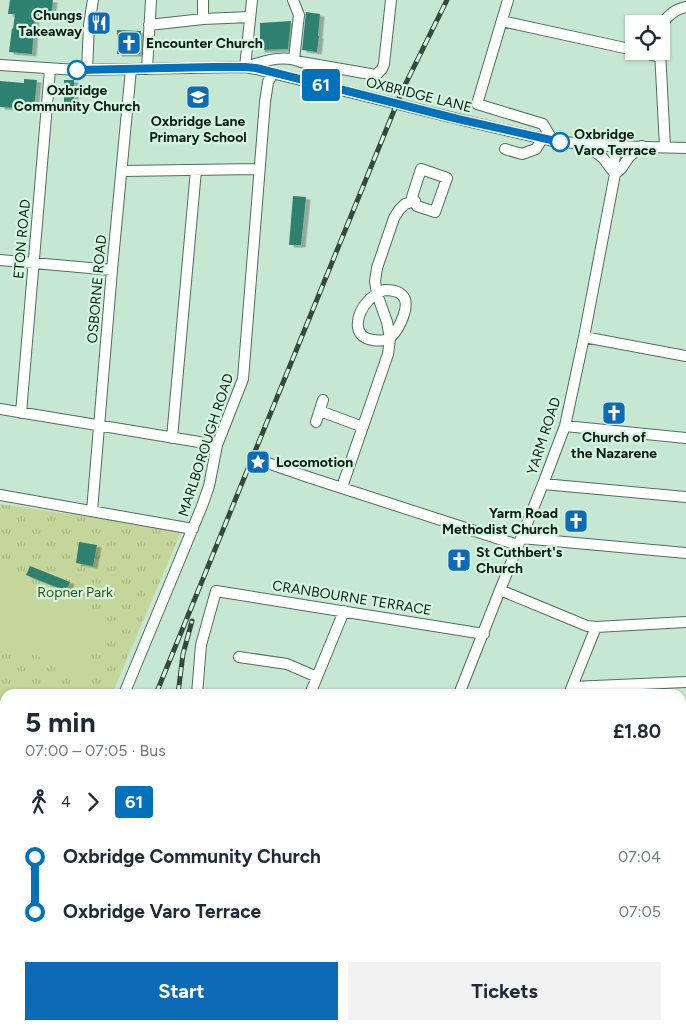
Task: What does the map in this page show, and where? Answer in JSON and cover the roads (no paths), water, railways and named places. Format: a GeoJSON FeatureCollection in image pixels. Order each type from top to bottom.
{"type":"FeatureCollection","features":[{"type":"Feature","properties":{"kind":"street"},"geometry":{"type":"LineString","coordinates":[[87,70],[89,26],[93,0]]}},
{"type":"Feature","properties":{"kind":"street"},"geometry":{"type":"LineString","coordinates":[[147,68],[151,0]]}},
{"type":"Feature","properties":{"kind":"street"},"geometry":{"type":"LineString","coordinates":[[203,0],[203,19]]}},
{"type":"Feature","properties":{"kind":"street"},"geometry":{"type":"LineString","coordinates":[[252,0],[245,67],[272,59],[294,59],[301,62],[376,75],[384,64],[391,0]]}},
{"type":"Feature","properties":{"kind":"street"},"geometry":{"type":"LineString","coordinates":[[293,0],[299,15],[294,59]]}},
{"type":"Feature","properties":{"kind":"street"},"geometry":{"type":"LineString","coordinates":[[508,0],[476,104],[543,124],[553,141]]}},
{"type":"Feature","properties":{"kind":"street"},"geometry":{"type":"LineString","coordinates":[[670,15],[682,7]]}},
{"type":"Feature","properties":{"kind":"street"},"geometry":{"type":"LineString","coordinates":[[149,25],[203,19],[250,17]]}},
{"type":"Feature","properties":{"kind":"street"},"geometry":{"type":"LineString","coordinates":[[502,21],[625,48]]}},
{"type":"Feature","properties":{"kind":"street"},"geometry":{"type":"LineString","coordinates":[[660,60],[665,147]]}},
{"type":"Feature","properties":{"kind":"street","name":"OXBRIDGE LANE"},"geometry":{"type":"LineString","coordinates":[[0,65],[87,70],[245,67],[553,141],[686,148]]}},
{"type":"Feature","properties":{"kind":"street","name":"ETON ROAD"},"geometry":{"type":"LineString","coordinates":[[21,412],[50,69]]}},
{"type":"Feature","properties":{"kind":"street","name":"OSBORNE ROAD"},"geometry":{"type":"LineString","coordinates":[[92,511],[131,69]]}},
{"type":"Feature","properties":{"kind":"street","name":"MARLBOROUGH ROAD"},"geometry":{"type":"LineString","coordinates":[[126,689],[193,529],[209,486],[217,445],[243,379],[264,102],[268,82],[273,73]]}},
{"type":"Feature","properties":{"kind":"street"},"geometry":{"type":"LineString","coordinates":[[505,149],[522,154],[536,149],[542,138]]}},
{"type":"Feature","properties":{"kind":"street"},"geometry":{"type":"LineString","coordinates":[[587,144],[603,158],[615,174]]}},
{"type":"Feature","properties":{"kind":"street","name":"YARM ROAD"},"geometry":{"type":"LineString","coordinates":[[461,689],[543,484],[564,426],[584,336],[615,174],[614,159],[617,151],[623,146]]}},
{"type":"Feature","properties":{"kind":"street","name":"YARM ROAD"},"geometry":{"type":"LineString","coordinates":[[615,174],[629,157],[642,146]]}},
{"type":"Feature","properties":{"kind":"street"},"geometry":{"type":"LineString","coordinates":[[122,171],[259,169]]}},
{"type":"Feature","properties":{"kind":"street"},"geometry":{"type":"LineString","coordinates":[[172,438],[196,170]]}},
{"type":"Feature","properties":{"kind":"street"},"geometry":{"type":"LineString","coordinates":[[342,487],[388,354],[390,338],[387,322],[376,294],[377,268],[394,218],[405,204],[415,201]]}},
{"type":"Feature","properties":{"kind":"street"},"geometry":{"type":"LineString","coordinates":[[0,260],[112,270]]}},
{"type":"Feature","properties":{"kind":"street"},"geometry":{"type":"LineString","coordinates":[[384,290],[395,290],[403,295],[406,302],[406,309],[402,318],[390,338],[380,341],[366,338],[361,335],[357,324],[361,311],[369,300],[384,290]]}},
{"type":"Feature","properties":{"kind":"street"},"geometry":{"type":"LineString","coordinates":[[584,336],[686,356]]}},
{"type":"Feature","properties":{"kind":"street"},"geometry":{"type":"LineString","coordinates":[[316,422],[324,400]]}},
{"type":"Feature","properties":{"kind":"street"},"geometry":{"type":"LineString","coordinates":[[0,409],[217,445]]}},
{"type":"Feature","properties":{"kind":"street"},"geometry":{"type":"LineString","coordinates":[[320,411],[363,427]]}},
{"type":"Feature","properties":{"kind":"street"},"geometry":{"type":"LineString","coordinates":[[564,426],[686,438]]}},
{"type":"Feature","properties":{"kind":"street"},"geometry":{"type":"LineString","coordinates":[[262,461],[308,477],[520,541],[686,553]]}},
{"type":"Feature","properties":{"kind":"street"},"geometry":{"type":"LineString","coordinates":[[543,484],[686,497]]}},
{"type":"Feature","properties":{"kind":"street"},"geometry":{"type":"LineString","coordinates":[[0,496],[193,529]]}},
{"type":"Feature","properties":{"kind":"street"},"geometry":{"type":"LineString","coordinates":[[500,590],[587,626],[686,622]]}},
{"type":"Feature","properties":{"kind":"street","name":"CRANBOURNE TERRACE"},"geometry":{"type":"LineString","coordinates":[[197,689],[201,645],[216,591],[484,634]]}},
{"type":"Feature","properties":{"kind":"street"},"geometry":{"type":"LineString","coordinates":[[312,689],[344,611]]}},
{"type":"Feature","properties":{"kind":"street"},"geometry":{"type":"LineString","coordinates":[[571,689],[596,627]]}},
{"type":"Feature","properties":{"kind":"street"},"geometry":{"type":"LineString","coordinates":[[239,657],[286,664],[317,677]]}},
{"type":"Feature","properties":{"kind":"street"},"geometry":{"type":"LineString","coordinates":[[576,689],[592,686],[682,682]]}},
{"type":"Feature","properties":{"kind":"railway"},"geometry":{"type":"LineString","coordinates":[[158,689],[402,91],[447,0]]}},
{"type":"Feature","properties":{"kind":"railway"},"geometry":{"type":"LineString","coordinates":[[179,689],[183,654],[192,621]]}},
{"type":"Feature","properties":{"kind":"place","name":"Chungs Takeaway"},"geometry":{"type":"Point","coordinates":[99,23]}},
{"type":"Feature","properties":{"kind":"place","name":"Encounter Church"},"geometry":{"type":"Point","coordinates":[129,43]}},
{"type":"Feature","properties":{"kind":"place","name":"Oxbridge Community Church"},"geometry":{"type":"Point","coordinates":[77,70]}},
{"type":"Feature","properties":{"kind":"place","name":"Oxbridge Lane Primary School"},"geometry":{"type":"Point","coordinates":[198,97]}},
{"type":"Feature","properties":{"kind":"place","name":"Oxbridge Varo Terrace"},"geometry":{"type":"Point","coordinates":[560,142]}},
{"type":"Feature","properties":{"kind":"place","name":"Church of the Nazarene"},"geometry":{"type":"Point","coordinates":[614,413]}},
{"type":"Feature","properties":{"kind":"place","name":"Locomotion"},"geometry":{"type":"Point","coordinates":[258,462]}},
{"type":"Feature","properties":{"kind":"place","name":"Yarm Road Methodist Church"},"geometry":{"type":"Point","coordinates":[576,521]}},
{"type":"Feature","properties":{"kind":"place","name":"St Cuthbert's Church"},"geometry":{"type":"Point","coordinates":[459,560]}},
{"type":"Feature","properties":{"kind":"park label","name":"Ropner Park"},"geometry":{"type":"Point","coordinates":[75,592]}}]}
